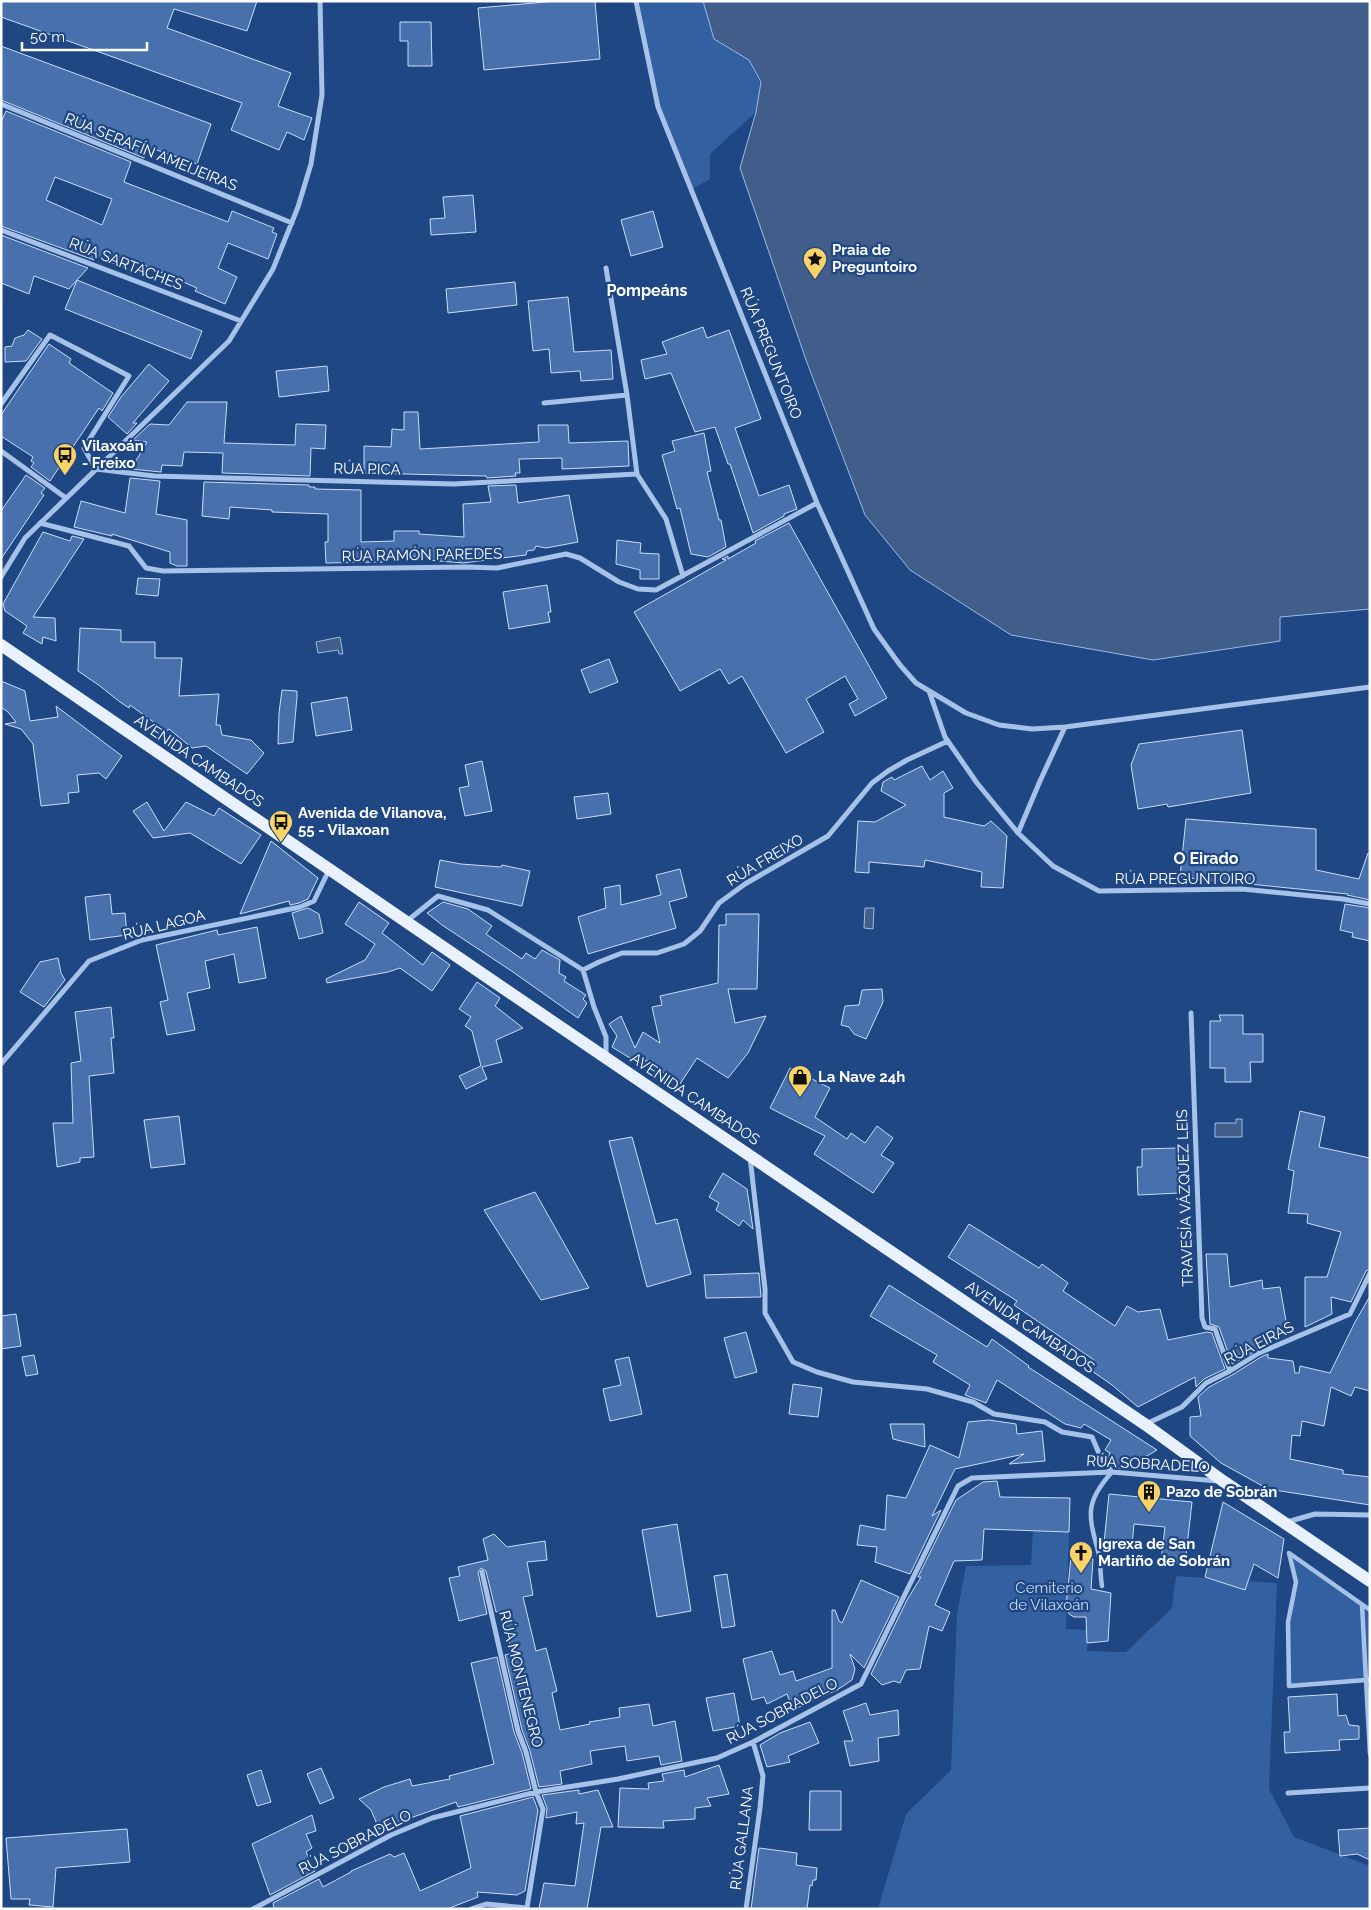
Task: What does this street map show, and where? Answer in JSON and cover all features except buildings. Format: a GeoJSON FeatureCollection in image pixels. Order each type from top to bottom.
{"type":"FeatureCollection","features":[{"type":"Feature","properties":{"kind":"main road","name":"AVENIDA CAMBADOS"},"geometry":{"type":"LineString","coordinates":[[1,645],[750,1157],[1146,1424],[1224,1481],[1370,1581]]}},
{"type":"Feature","properties":{"kind":"street"},"geometry":{"type":"LineString","coordinates":[[1,577],[25,538],[229,342],[272,270],[298,208],[311,164],[322,95],[320,1]]}},
{"type":"Feature","properties":{"kind":"street","name":"RÚA PREGUNTOIRO"},"geometry":{"type":"LineString","coordinates":[[636,1],[658,107],[817,503],[874,629],[900,665],[916,683],[966,713],[999,725],[1032,729],[1065,727],[1370,687]]}},
{"type":"Feature","properties":{"kind":"street","name":"RÚA SERAFÍN AMEIJEIRAS"},"geometry":{"type":"LineString","coordinates":[[1,104],[292,222]]}},
{"type":"Feature","properties":{"kind":"street","name":"RÚA SARTACHES"},"geometry":{"type":"LineString","coordinates":[[1,230],[241,322]]}},
{"type":"Feature","properties":{"kind":"street"},"geometry":{"type":"LineString","coordinates":[[606,268],[627,395],[637,474],[666,519],[683,576]]}},
{"type":"Feature","properties":{"kind":"street"},"geometry":{"type":"LineString","coordinates":[[1,404],[50,335],[129,376],[84,448],[96,469]]}},
{"type":"Feature","properties":{"kind":"street"},"geometry":{"type":"LineString","coordinates":[[544,403],[627,395]]}},
{"type":"Feature","properties":{"kind":"street"},"geometry":{"type":"LineString","coordinates":[[1,451],[66,498]]}},
{"type":"Feature","properties":{"kind":"street","name":"RÚA PICA"},"geometry":{"type":"LineString","coordinates":[[96,469],[154,476],[454,484],[637,474]]}},
{"type":"Feature","properties":{"kind":"street","name":"RÚA RAMÓN PAREDES"},"geometry":{"type":"LineString","coordinates":[[40,523],[129,546],[146,568],[163,572],[497,568],[566,554],[580,558],[619,582],[638,589],[656,590],[817,503]]}},
{"type":"Feature","properties":{"kind":"street","name":"RÚA PREGUNTOIRO"},"geometry":{"type":"LineString","coordinates":[[929,691],[948,741],[977,783],[1018,833],[1053,866],[1099,891],[1242,889],[1343,899],[1370,904]]}},
{"type":"Feature","properties":{"kind":"street"},"geometry":{"type":"LineString","coordinates":[[1018,833],[1065,727]]}},
{"type":"Feature","properties":{"kind":"street","name":"RÚA FREIXO"},"geometry":{"type":"LineString","coordinates":[[583,970],[622,953],[657,953],[684,944],[700,931],[719,903],[745,884],[828,836],[872,783],[907,760],[948,741]]}},
{"type":"Feature","properties":{"kind":"street","name":"RÚA LAGOA"},"geometry":{"type":"LineString","coordinates":[[1,1064],[89,961],[142,940],[300,907],[314,901],[329,870]]}},
{"type":"Feature","properties":{"kind":"street"},"geometry":{"type":"LineString","coordinates":[[406,922],[438,896],[446,898],[488,910],[583,970],[594,1007],[606,1037],[606,1058]]}},
{"type":"Feature","properties":{"kind":"street","name":"TRAVESÍA VÁZQUEZ LEIS"},"geometry":{"type":"LineString","coordinates":[[1191,1013],[1202,1318],[1205,1327],[1215,1329],[1230,1371]]}},
{"type":"Feature","properties":{"kind":"street"},"geometry":{"type":"LineString","coordinates":[[750,1157],[765,1289],[765,1313],[793,1362],[817,1372],[853,1382],[927,1389],[973,1402],[994,1414],[1045,1422],[1062,1432],[1092,1437],[1101,1458],[1112,1472],[1098,1488],[1091,1506],[1091,1530],[1098,1553],[1102,1586]]}},
{"type":"Feature","properties":{"kind":"street","name":"RÚA EIRAS"},"geometry":{"type":"LineString","coordinates":[[1146,1424],[1182,1407],[1206,1383],[1259,1353],[1350,1314],[1370,1273]]}},
{"type":"Feature","properties":{"kind":"street","name":"RÚA SOBRADELO"},"geometry":{"type":"LineString","coordinates":[[253,1909],[391,1835],[432,1818],[536,1792],[701,1763],[753,1742],[861,1684],[958,1486],[972,1478],[1112,1472],[1224,1481]]}},
{"type":"Feature","properties":{"kind":"street"},"geometry":{"type":"LineString","coordinates":[[1284,1523],[1315,1514],[1370,1515]]}},
{"type":"Feature","properties":{"kind":"street"},"geometry":{"type":"LineString","coordinates":[[1368,1680],[1289,1686],[1288,1622],[1296,1582],[1289,1553],[1370,1610]]}},
{"type":"Feature","properties":{"kind":"street","name":"RÚA MONTENEGRO"},"geometry":{"type":"LineString","coordinates":[[482,1572],[518,1731],[543,1809],[527,1908]]}},
{"type":"Feature","properties":{"kind":"street"},"geometry":{"type":"LineString","coordinates":[[1362,1605],[1368,1680],[1370,1754]]}},
{"type":"Feature","properties":{"kind":"street","name":"RÚA GALLANA"},"geometry":{"type":"LineString","coordinates":[[746,1909],[760,1808],[762,1776],[753,1742]]}},
{"type":"Feature","properties":{"kind":"street"},"geometry":{"type":"LineString","coordinates":[[1288,1793],[1370,1788]]}},
{"type":"Feature","properties":{"kind":"street"},"geometry":{"type":"LineString","coordinates":[[471,1909],[486,1904],[527,1908]]}},
{"type":"Feature","properties":{"kind":"green space"},"geometry":{"type":"Polygon","coordinates":[[[637,1],[703,1],[714,39],[749,60],[761,85],[756,112],[710,154],[710,179],[692,189],[658,107],[637,1]]]}},
{"type":"Feature","properties":{"kind":"green space","name":"Cemiterio de Vilaxoán"},"geometry":{"type":"Polygon","coordinates":[[[1033,1531],[1069,1532],[1066,1629],[1088,1630],[1087,1651],[1126,1652],[1172,1608],[1176,1576],[1277,1583],[1269,1789],[1294,1837],[1370,1866],[1370,1909],[878,1909],[906,1814],[951,1770],[957,1614],[966,1566],[1031,1565],[1033,1531]]]}},
{"type":"Feature","properties":{"kind":"green space"},"geometry":{"type":"Polygon","coordinates":[[[1289,1553],[1370,1610],[1370,1749],[1366,1680],[1289,1686],[1288,1622],[1296,1582],[1289,1553]]]}},
{"type":"Feature","properties":{"kind":"shaded area"},"geometry":{"type":"Polygon","coordinates":[[[703,1],[1370,1],[1370,609],[1280,617],[1280,641],[1153,660],[1011,635],[910,570],[865,515],[806,360],[740,168],[756,112],[761,82],[749,60],[714,39],[703,1]]]}},
{"type":"Feature","properties":{"kind":"shaded area"},"geometry":{"type":"Polygon","coordinates":[[[340,637],[343,654],[339,654],[338,650],[318,653],[316,642],[340,637]]]}},
{"type":"Feature","properties":{"kind":"shaded area"},"geometry":{"type":"Polygon","coordinates":[[[865,908],[874,908],[873,929],[864,928],[865,908]]]}},
{"type":"Feature","properties":{"kind":"shaded area"},"geometry":{"type":"Polygon","coordinates":[[[1236,1119],[1242,1119],[1242,1137],[1215,1137],[1215,1123],[1236,1123],[1236,1119]]]}},
{"type":"Feature","properties":{"kind":"place","name":"Praia de Preguntoiro"},"geometry":{"type":"Point","coordinates":[815,280]}},
{"type":"Feature","properties":{"kind":"place","name":"Vilaxoán - Freixo"},"geometry":{"type":"Point","coordinates":[65,476]}},
{"type":"Feature","properties":{"kind":"place","name":"Avenida de Vilanova, 55 - Vilaxoan"},"geometry":{"type":"Point","coordinates":[281,843]}},
{"type":"Feature","properties":{"kind":"place","name":"La Nave 24h"},"geometry":{"type":"Point","coordinates":[800,1098]}},
{"type":"Feature","properties":{"kind":"place","name":"Pazo de Sobrán"},"geometry":{"type":"Point","coordinates":[1149,1513]}},
{"type":"Feature","properties":{"kind":"place","name":"Igrexa de San Martiño de Sobrán"},"geometry":{"type":"Point","coordinates":[1081,1574]}},
{"type":"Feature","properties":{"kind":"district","name":"Pompeáns"},"geometry":{"type":"Point","coordinates":[647,290]}},
{"type":"Feature","properties":{"kind":"district","name":"O Eirado"},"geometry":{"type":"Point","coordinates":[1206,858]}}]}
